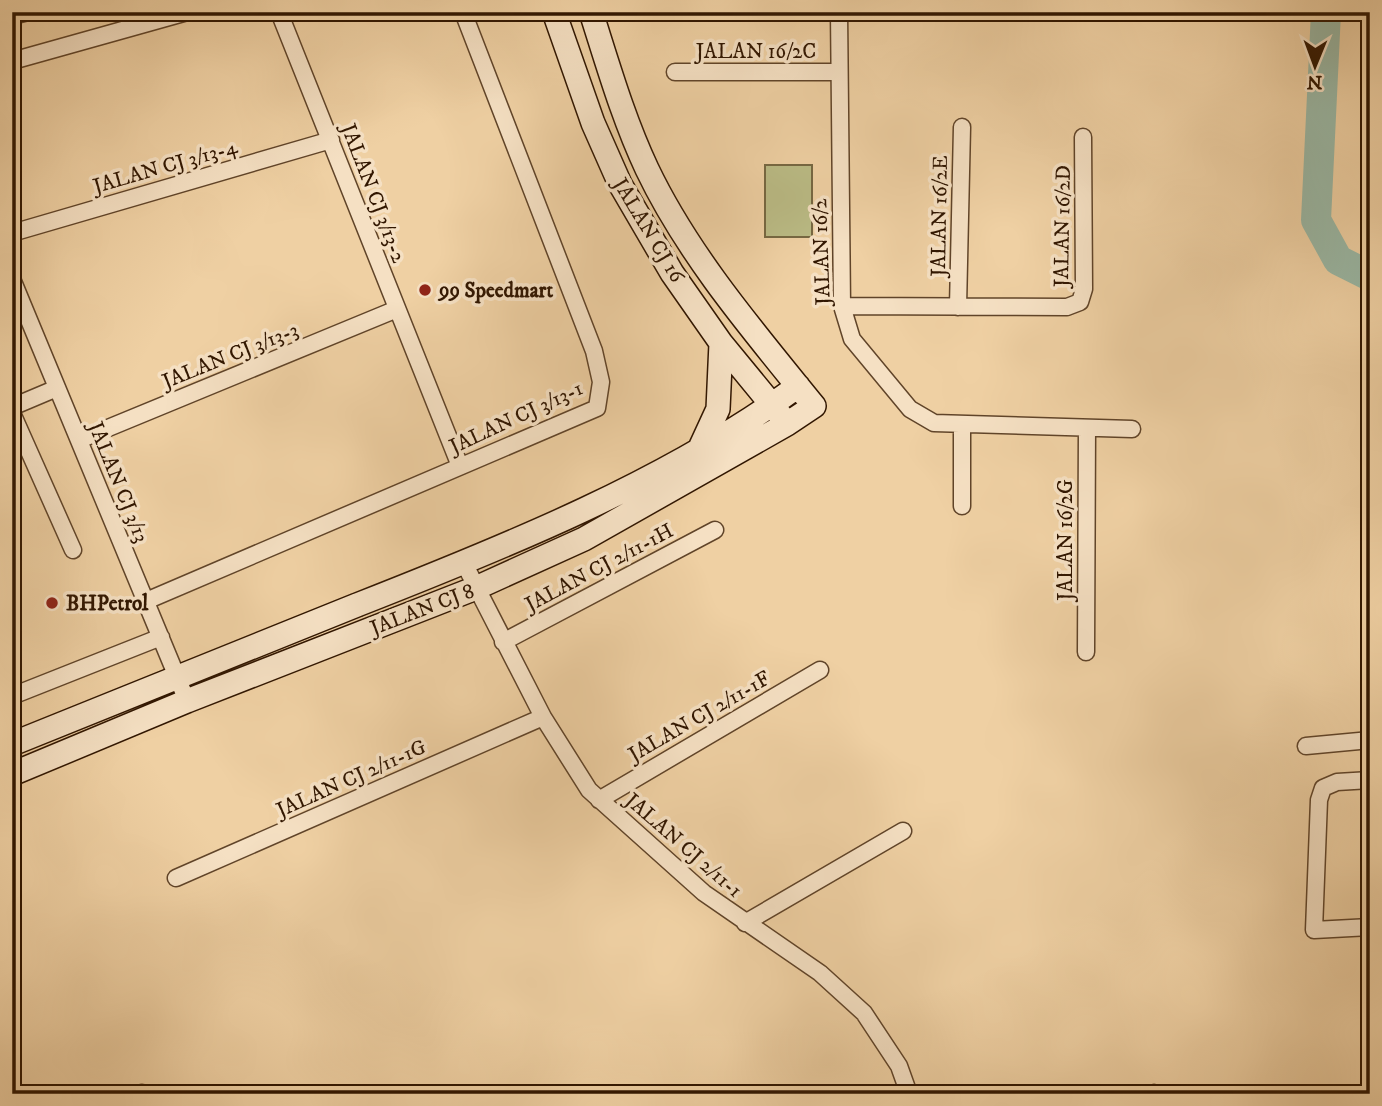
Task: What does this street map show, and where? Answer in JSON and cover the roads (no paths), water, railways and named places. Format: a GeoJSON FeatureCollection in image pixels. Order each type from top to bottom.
{"type":"FeatureCollection","features":[{"type":"Feature","properties":{"kind":"street"},"geometry":{"type":"LineString","coordinates":[[12,16],[27,12]]}},
{"type":"Feature","properties":{"kind":"street"},"geometry":{"type":"LineString","coordinates":[[12,61],[187,12]]}},
{"type":"Feature","properties":{"kind":"street","name":"JALAN CJ 3/13-2"},"geometry":{"type":"LineString","coordinates":[[279,12],[460,466]]}},
{"type":"Feature","properties":{"kind":"street","name":"JALAN CJ 3/13-1"},"geometry":{"type":"LineString","coordinates":[[146,601],[597,408],[601,382],[594,351],[463,12]]}},
{"type":"Feature","properties":{"kind":"street","name":"JALAN CJ 16"},"geometry":{"type":"LineString","coordinates":[[554,12],[593,123],[620,184],[672,273],[721,343],[787,424]]}},
{"type":"Feature","properties":{"kind":"street","name":"JALAN CJ 16"},"geometry":{"type":"LineString","coordinates":[[591,12],[622,108],[648,170],[701,260],[814,405]]}},
{"type":"Feature","properties":{"kind":"street","name":"JALAN 16/2"},"geometry":{"type":"LineString","coordinates":[[839,12],[842,306],[852,339],[910,409],[934,423],[962,426],[1132,429]]}},
{"type":"Feature","properties":{"kind":"street","name":"JALAN 16/2C"},"geometry":{"type":"LineString","coordinates":[[675,72],[838,72]]}},
{"type":"Feature","properties":{"kind":"street","name":"JALAN 16/2E"},"geometry":{"type":"LineString","coordinates":[[958,307],[962,127]]}},
{"type":"Feature","properties":{"kind":"street","name":"JALAN 16/2D"},"geometry":{"type":"LineString","coordinates":[[958,307],[1067,307],[1080,302],[1084,289],[1083,137]]}},
{"type":"Feature","properties":{"kind":"street","name":"JALAN CJ 3/13-4"},"geometry":{"type":"LineString","coordinates":[[12,233],[331,140]]}},
{"type":"Feature","properties":{"kind":"street","name":"JALAN CJ 3/13"},"geometry":{"type":"LineString","coordinates":[[12,279],[187,701]]}},
{"type":"Feature","properties":{"kind":"street"},"geometry":{"type":"LineString","coordinates":[[842,306],[958,307]]}},
{"type":"Feature","properties":{"kind":"street","name":"JALAN CJ 3/13-3"},"geometry":{"type":"LineString","coordinates":[[79,440],[397,309]]}},
{"type":"Feature","properties":{"kind":"street"},"geometry":{"type":"LineString","coordinates":[[700,448],[718,410],[721,343]]}},
{"type":"Feature","properties":{"kind":"street","name":"JALAN CJ 8"},"geometry":{"type":"LineString","coordinates":[[12,744],[464,563],[574,513],[700,448],[773,405],[798,386]]}},
{"type":"Feature","properties":{"kind":"street"},"geometry":{"type":"LineString","coordinates":[[12,407],[57,388]]}},
{"type":"Feature","properties":{"kind":"street","name":"JALAN CJ 8"},"geometry":{"type":"LineString","coordinates":[[12,774],[187,701],[476,588],[584,539],[787,424],[814,405]]}},
{"type":"Feature","properties":{"kind":"street"},"geometry":{"type":"LineString","coordinates":[[12,413],[72,550]]}},
{"type":"Feature","properties":{"kind":"street"},"geometry":{"type":"LineString","coordinates":[[962,426],[962,506]]}},
{"type":"Feature","properties":{"kind":"street","name":"JALAN 16/2G"},"geometry":{"type":"LineString","coordinates":[[1086,652],[1087,428]]}},
{"type":"Feature","properties":{"kind":"street","name":"JALAN CJ 2/11-1H"},"geometry":{"type":"LineString","coordinates":[[503,642],[715,530]]}},
{"type":"Feature","properties":{"kind":"street","name":"JALAN CJ 2/11-1"},"geometry":{"type":"LineString","coordinates":[[464,563],[543,717],[589,790],[704,893],[820,973],[864,1013],[899,1066],[909,1094]]}},
{"type":"Feature","properties":{"kind":"street"},"geometry":{"type":"LineString","coordinates":[[12,696],[161,637]]}},
{"type":"Feature","properties":{"kind":"street","name":"JALAN CJ 2/11-1F"},"geometry":{"type":"LineString","coordinates":[[599,800],[820,670]]}},
{"type":"Feature","properties":{"kind":"street","name":"JALAN CJ 2/11-1G"},"geometry":{"type":"LineString","coordinates":[[176,878],[543,717]]}},
{"type":"Feature","properties":{"kind":"street"},"geometry":{"type":"LineString","coordinates":[[1306,746],[1370,740]]}},
{"type":"Feature","properties":{"kind":"street"},"geometry":{"type":"LineString","coordinates":[[1370,780],[1336,782],[1323,788],[1319,800],[1314,930],[1370,927]]}},
{"type":"Feature","properties":{"kind":"street"},"geometry":{"type":"LineString","coordinates":[[745,923],[903,831]]}},
{"type":"Feature","properties":{"kind":"waterway"},"geometry":{"type":"LineString","coordinates":[[1326,12],[1316,220],[1338,260],[1370,276]]}},
{"type":"Feature","properties":{"kind":"place","name":"99 Speedmart"},"geometry":{"type":"Point","coordinates":[425,290]}},
{"type":"Feature","properties":{"kind":"place","name":"BHPetrol"},"geometry":{"type":"Point","coordinates":[52,603]}}]}
